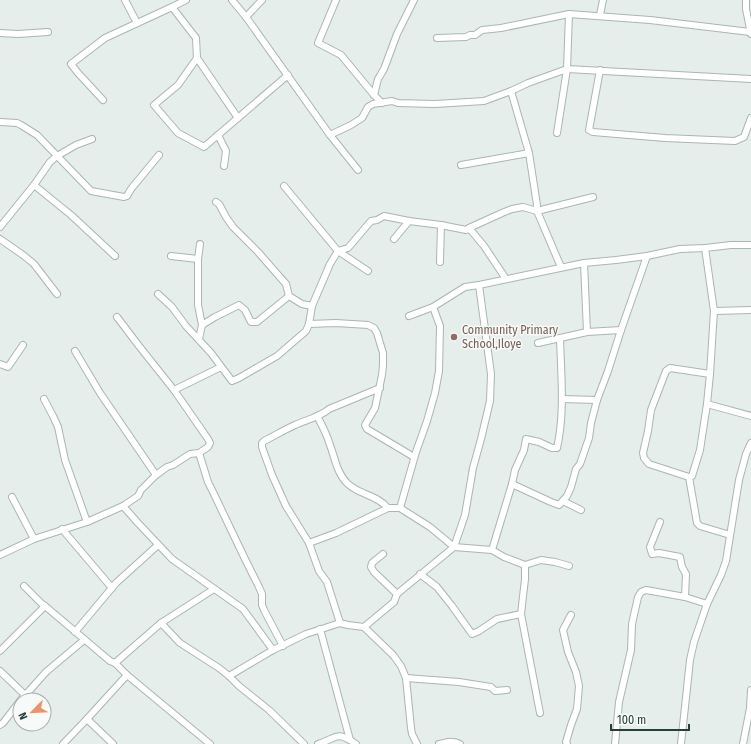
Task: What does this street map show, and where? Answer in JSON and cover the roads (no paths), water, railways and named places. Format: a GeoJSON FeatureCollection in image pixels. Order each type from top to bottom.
{"type":"FeatureCollection","features":[{"type":"Feature","properties":{"kind":"street"},"geometry":{"type":"LineString","coordinates":[[125,0],[137,23]]}},
{"type":"Feature","properties":{"kind":"street"},"geometry":{"type":"LineString","coordinates":[[103,100],[71,64],[104,38],[172,8],[186,0]]}},
{"type":"Feature","properties":{"kind":"street"},"geometry":{"type":"LineString","coordinates":[[232,0],[246,17],[330,135],[358,170]]}},
{"type":"Feature","properties":{"kind":"street"},"geometry":{"type":"LineString","coordinates":[[246,17],[262,0]]}},
{"type":"Feature","properties":{"kind":"street"},"geometry":{"type":"LineString","coordinates":[[336,0],[318,43],[341,55],[374,96],[382,103]]}},
{"type":"Feature","properties":{"kind":"street"},"geometry":{"type":"LineString","coordinates":[[374,96],[378,79],[384,69],[397,34],[414,0]]}},
{"type":"Feature","properties":{"kind":"street"},"geometry":{"type":"LineString","coordinates":[[600,15],[603,0]]}},
{"type":"Feature","properties":{"kind":"street"},"geometry":{"type":"LineString","coordinates":[[437,38],[466,37],[475,35],[482,30],[496,29],[569,14],[600,15],[650,20],[750,33],[746,0]]}},
{"type":"Feature","properties":{"kind":"street"},"geometry":{"type":"LineString","coordinates":[[172,8],[196,38],[197,58],[238,118]]}},
{"type":"Feature","properties":{"kind":"street"},"geometry":{"type":"LineString","coordinates":[[557,133],[567,68],[569,14]]}},
{"type":"Feature","properties":{"kind":"street"},"geometry":{"type":"LineString","coordinates":[[0,33],[18,34],[48,32]]}},
{"type":"Feature","properties":{"kind":"street"},"geometry":{"type":"LineString","coordinates":[[197,58],[178,85],[154,105],[178,133],[204,147],[288,75]]}},
{"type":"Feature","properties":{"kind":"street"},"geometry":{"type":"LineString","coordinates":[[330,135],[362,118],[368,107],[373,104],[392,101],[398,103],[435,104],[484,101],[567,68],[751,79]]}},
{"type":"Feature","properties":{"kind":"street"},"geometry":{"type":"LineString","coordinates":[[600,70],[589,130],[593,132],[665,138],[735,141],[744,137],[751,118]]}},
{"type":"Feature","properties":{"kind":"street"},"geometry":{"type":"LineString","coordinates":[[510,91],[529,153],[537,211],[561,267]]}},
{"type":"Feature","properties":{"kind":"street"},"geometry":{"type":"LineString","coordinates":[[0,122],[17,123],[37,135],[91,191],[124,197],[127,196],[130,189],[159,155]]}},
{"type":"Feature","properties":{"kind":"street"},"geometry":{"type":"LineString","coordinates":[[218,135],[226,151],[224,166]]}},
{"type":"Feature","properties":{"kind":"street"},"geometry":{"type":"LineString","coordinates":[[0,227],[34,185],[50,162],[76,145],[92,139]]}},
{"type":"Feature","properties":{"kind":"street"},"geometry":{"type":"LineString","coordinates":[[461,164],[529,153]]}},
{"type":"Feature","properties":{"kind":"street"},"geometry":{"type":"LineString","coordinates":[[34,185],[71,214],[115,256]]}},
{"type":"Feature","properties":{"kind":"street"},"geometry":{"type":"LineString","coordinates":[[284,186],[338,251],[368,271]]}},
{"type":"Feature","properties":{"kind":"street"},"geometry":{"type":"LineString","coordinates":[[158,294],[172,307],[186,326],[215,357],[232,381],[277,356],[306,331],[309,324],[312,306],[330,264],[338,251],[348,248],[370,221],[377,220],[384,216],[466,230],[512,209],[523,207],[537,211],[594,197]]}},
{"type":"Feature","properties":{"kind":"street"},"geometry":{"type":"LineString","coordinates":[[216,202],[220,204],[233,227],[286,284],[289,296],[302,304],[312,306]]}},
{"type":"Feature","properties":{"kind":"street"},"geometry":{"type":"LineString","coordinates":[[394,239],[409,221]]}},
{"type":"Feature","properties":{"kind":"street"},"geometry":{"type":"LineString","coordinates":[[440,262],[441,225]]}},
{"type":"Feature","properties":{"kind":"street"},"geometry":{"type":"LineString","coordinates":[[469,228],[484,246],[506,279]]}},
{"type":"Feature","properties":{"kind":"street"},"geometry":{"type":"LineString","coordinates":[[0,239],[23,254],[34,264],[57,294]]}},
{"type":"Feature","properties":{"kind":"street"},"geometry":{"type":"LineString","coordinates":[[199,339],[202,325],[198,305],[198,259],[200,244]]}},
{"type":"Feature","properties":{"kind":"street"},"geometry":{"type":"LineString","coordinates":[[409,316],[433,307],[465,287],[561,267],[646,256],[680,248],[705,248],[751,244]]}},
{"type":"Feature","properties":{"kind":"street"},"geometry":{"type":"LineString","coordinates":[[689,477],[692,476],[700,450],[710,374],[714,311],[705,248]]}},
{"type":"Feature","properties":{"kind":"street"},"geometry":{"type":"LineString","coordinates":[[171,256],[198,259]]}},
{"type":"Feature","properties":{"kind":"street"},"geometry":{"type":"LineString","coordinates":[[512,484],[559,505],[567,496],[589,438],[597,400],[646,256]]}},
{"type":"Feature","properties":{"kind":"street"},"geometry":{"type":"LineString","coordinates":[[584,263],[587,332]]}},
{"type":"Feature","properties":{"kind":"street"},"geometry":{"type":"LineString","coordinates":[[364,627],[394,602],[397,594],[454,547],[465,515],[473,468],[490,400],[491,374],[479,285]]}},
{"type":"Feature","properties":{"kind":"street"},"geometry":{"type":"LineString","coordinates":[[202,325],[239,305],[245,310],[251,322],[257,322],[289,296]]}},
{"type":"Feature","properties":{"kind":"street"},"geometry":{"type":"LineString","coordinates":[[400,508],[414,457],[433,400],[439,371],[440,326],[433,307]]}},
{"type":"Feature","properties":{"kind":"street"},"geometry":{"type":"LineString","coordinates":[[714,311],[751,310]]}},
{"type":"Feature","properties":{"kind":"street"},"geometry":{"type":"LineString","coordinates":[[0,555],[34,539],[87,522],[124,506],[138,496],[141,490],[156,475],[167,467],[173,465],[190,454],[199,453],[210,444],[174,390],[117,317]]}},
{"type":"Feature","properties":{"kind":"street"},"geometry":{"type":"LineString","coordinates":[[309,324],[336,323],[368,325],[374,328],[383,353],[383,365],[380,388],[375,408],[365,427],[414,457]]}},
{"type":"Feature","properties":{"kind":"street"},"geometry":{"type":"LineString","coordinates":[[538,343],[587,332],[621,330]]}},
{"type":"Feature","properties":{"kind":"street"},"geometry":{"type":"LineString","coordinates":[[492,550],[515,470],[524,450],[526,439],[539,442],[552,448],[557,448],[562,399],[560,338]]}},
{"type":"Feature","properties":{"kind":"street"},"geometry":{"type":"LineString","coordinates":[[0,364],[8,367],[23,345]]}},
{"type":"Feature","properties":{"kind":"street"},"geometry":{"type":"LineString","coordinates":[[75,351],[100,393],[156,475]]}},
{"type":"Feature","properties":{"kind":"street"},"geometry":{"type":"LineString","coordinates":[[174,390],[221,367]]}},
{"type":"Feature","properties":{"kind":"street"},"geometry":{"type":"LineString","coordinates":[[689,477],[649,464],[644,458],[643,453],[651,410],[666,371],[670,368],[710,374]]}},
{"type":"Feature","properties":{"kind":"street"},"geometry":{"type":"LineString","coordinates":[[340,623],[327,582],[319,571],[309,544],[282,498],[262,447],[262,443],[293,426],[326,412],[329,409],[380,388]]}},
{"type":"Feature","properties":{"kind":"street"},"geometry":{"type":"LineString","coordinates":[[44,399],[54,416],[58,427],[65,460],[87,522]]}},
{"type":"Feature","properties":{"kind":"street"},"geometry":{"type":"LineString","coordinates":[[562,399],[597,400]]}},
{"type":"Feature","properties":{"kind":"street"},"geometry":{"type":"LineString","coordinates":[[707,404],[751,416]]}},
{"type":"Feature","properties":{"kind":"street"},"geometry":{"type":"LineString","coordinates":[[317,416],[331,445],[335,463],[346,483],[354,489],[380,500],[388,508]]}},
{"type":"Feature","properties":{"kind":"street"},"geometry":{"type":"LineString","coordinates":[[681,744],[690,660],[694,642],[707,604],[721,576],[726,561],[739,480],[746,454],[751,443]]}},
{"type":"Feature","properties":{"kind":"street"},"geometry":{"type":"LineString","coordinates":[[199,453],[211,487],[262,594],[262,605],[264,610],[283,646]]}},
{"type":"Feature","properties":{"kind":"street"},"geometry":{"type":"LineString","coordinates":[[689,477],[697,523],[700,526],[730,534]]}},
{"type":"Feature","properties":{"kind":"street"},"geometry":{"type":"LineString","coordinates":[[12,498],[34,539]]}},
{"type":"Feature","properties":{"kind":"street"},"geometry":{"type":"LineString","coordinates":[[563,501],[581,510]]}},
{"type":"Feature","properties":{"kind":"street"},"geometry":{"type":"LineString","coordinates":[[124,506],[158,545],[176,562],[243,609],[273,650]]}},
{"type":"Feature","properties":{"kind":"street"},"geometry":{"type":"LineString","coordinates":[[309,544],[388,508],[400,508],[430,527],[454,547],[492,550],[504,557],[525,565],[541,560],[569,566]]}},
{"type":"Feature","properties":{"kind":"street"},"geometry":{"type":"LineString","coordinates":[[660,522],[650,547],[652,554],[660,553],[680,557],[682,567],[686,574],[685,597]]}},
{"type":"Feature","properties":{"kind":"street"},"geometry":{"type":"LineString","coordinates":[[62,529],[112,588]]}},
{"type":"Feature","properties":{"kind":"street"},"geometry":{"type":"LineString","coordinates":[[75,632],[112,588],[158,545]]}},
{"type":"Feature","properties":{"kind":"street"},"geometry":{"type":"LineString","coordinates":[[383,554],[372,563],[371,568],[397,594]]}},
{"type":"Feature","properties":{"kind":"street"},"geometry":{"type":"LineString","coordinates":[[525,565],[521,614],[540,713]]}},
{"type":"Feature","properties":{"kind":"street"},"geometry":{"type":"LineString","coordinates":[[420,574],[437,587],[472,634],[497,619],[521,614]]}},
{"type":"Feature","properties":{"kind":"street"},"geometry":{"type":"LineString","coordinates":[[24,586],[42,604],[84,640],[110,661],[115,663],[127,675],[210,744]]}},
{"type":"Feature","properties":{"kind":"street"},"geometry":{"type":"LineString","coordinates":[[115,663],[161,623],[214,589]]}},
{"type":"Feature","properties":{"kind":"street"},"geometry":{"type":"LineString","coordinates":[[614,744],[619,702],[631,650],[632,624],[638,597],[641,592],[646,590],[685,597],[707,604]]}},
{"type":"Feature","properties":{"kind":"street"},"geometry":{"type":"LineString","coordinates":[[0,650],[45,606]]}},
{"type":"Feature","properties":{"kind":"street"},"geometry":{"type":"LineString","coordinates":[[566,744],[571,725],[578,709],[578,686],[576,672],[568,652],[564,630],[571,615]]}},
{"type":"Feature","properties":{"kind":"street"},"geometry":{"type":"LineString","coordinates":[[161,623],[180,643],[229,676],[269,710],[304,744]]}},
{"type":"Feature","properties":{"kind":"street"},"geometry":{"type":"LineString","coordinates":[[229,676],[273,650],[306,634],[340,623],[364,627],[393,655],[401,666],[406,678],[412,734],[417,744]]}},
{"type":"Feature","properties":{"kind":"street"},"geometry":{"type":"LineString","coordinates":[[320,629],[350,740]]}},
{"type":"Feature","properties":{"kind":"street"},"geometry":{"type":"LineString","coordinates":[[28,692],[46,672],[84,640]]}},
{"type":"Feature","properties":{"kind":"street"},"geometry":{"type":"LineString","coordinates":[[0,671],[17,692]]}},
{"type":"Feature","properties":{"kind":"street"},"geometry":{"type":"LineString","coordinates":[[63,744],[127,675]]}},
{"type":"Feature","properties":{"kind":"street"},"geometry":{"type":"LineString","coordinates":[[406,678],[459,682],[491,687],[496,691],[507,690]]}},
{"type":"Feature","properties":{"kind":"street"},"geometry":{"type":"LineString","coordinates":[[743,744],[750,708],[751,690]]}},
{"type":"Feature","properties":{"kind":"street"},"geometry":{"type":"LineString","coordinates":[[0,725],[12,711]]}},
{"type":"Feature","properties":{"kind":"street"},"geometry":{"type":"LineString","coordinates":[[87,719],[113,744]]}},
{"type":"Feature","properties":{"kind":"street"},"geometry":{"type":"LineString","coordinates":[[318,744],[337,736],[346,737],[356,744]]}},
{"type":"Feature","properties":{"kind":"street"},"geometry":{"type":"LineString","coordinates":[[439,744],[451,741],[460,744]]}},
{"type":"Feature","properties":{"kind":"place","name":"Community Primary School,Iloye"},"geometry":{"type":"Point","coordinates":[454,337]}}]}
